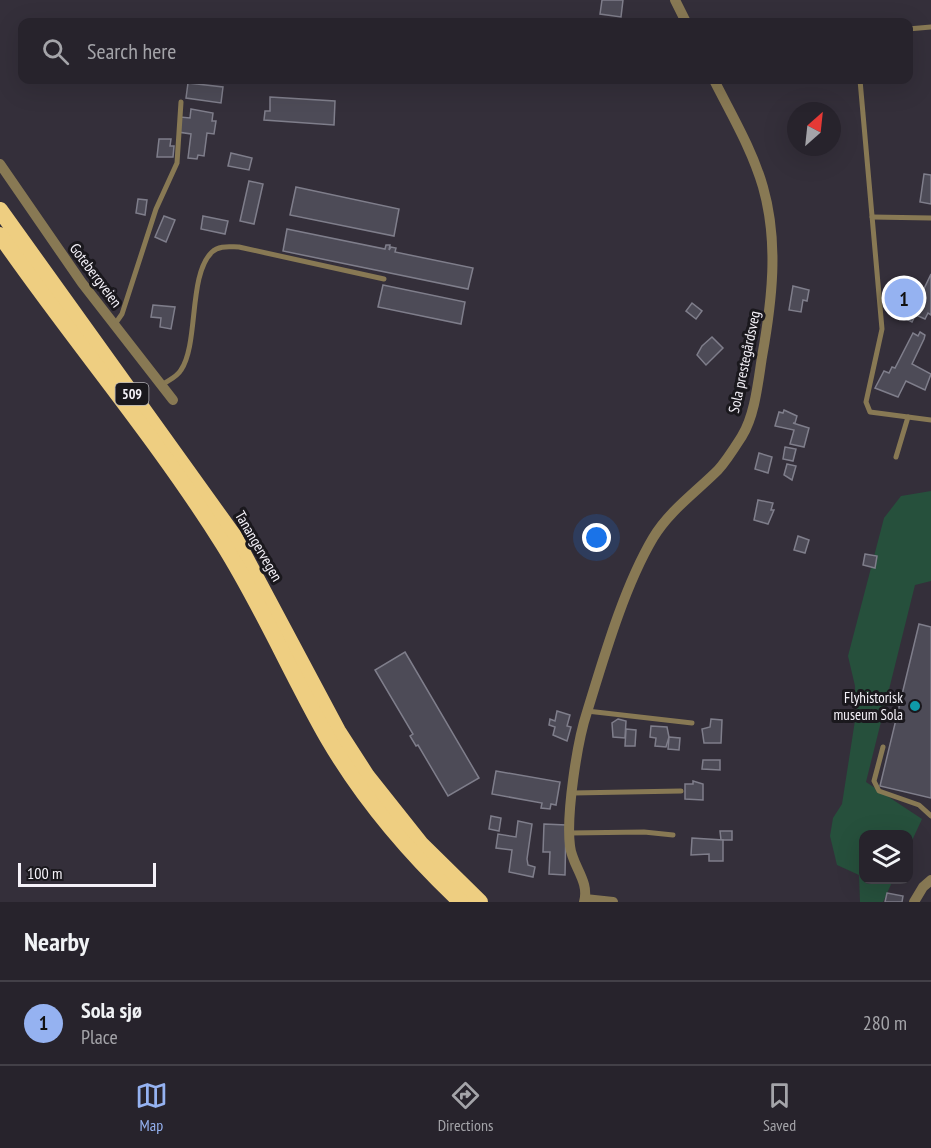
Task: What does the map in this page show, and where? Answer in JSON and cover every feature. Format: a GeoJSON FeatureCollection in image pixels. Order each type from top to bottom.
{"type":"FeatureCollection","features":[{"type":"Feature","properties":{"kind":"highway","name":"Tanangervegen"},"geometry":{"type":"LineString","coordinates":[[0,210],[234,536],[338,732],[367,776],[395,814],[446,871],[480,902]]}},
{"type":"Feature","properties":{"kind":"highway","name":"Tanangervegen"},"geometry":{"type":"LineString","coordinates":[[0,235],[199,507],[242,575],[322,728],[357,783],[411,852],[461,902]]}},
{"type":"Feature","properties":{"kind":"highway","name":"509"},"geometry":{"type":"LineString","coordinates":[[446,871],[490,902]]}},
{"type":"Feature","properties":{"kind":"street"},"geometry":{"type":"LineString","coordinates":[[675,0],[684,18]]}},
{"type":"Feature","properties":{"kind":"street","name":"Sola prestegårdsveg"},"geometry":{"type":"LineString","coordinates":[[585,900],[583,878],[571,854],[570,833],[579,738],[587,711],[639,564],[653,537],[677,507],[720,468],[744,433],[758,381],[771,308],[773,255],[770,218],[763,186],[751,155],[716,84]]}},
{"type":"Feature","properties":{"kind":"street","name":"Gotebergveien"},"geometry":{"type":"LineString","coordinates":[[0,164],[40,225],[173,400]]}},
{"type":"Feature","properties":{"kind":"street"},"geometry":{"type":"LineString","coordinates":[[914,902],[923,887],[931,880]]}},
{"type":"Feature","properties":{"kind":"street"},"geometry":{"type":"LineString","coordinates":[[585,900],[613,902]]}},
{"type":"Feature","properties":{"kind":"lane"},"geometry":{"type":"LineString","coordinates":[[913,29],[931,27]]}},
{"type":"Feature","properties":{"kind":"lane"},"geometry":{"type":"LineString","coordinates":[[860,84],[882,329],[866,402],[870,412],[931,420]]}},
{"type":"Feature","properties":{"kind":"lane"},"geometry":{"type":"LineString","coordinates":[[115,324],[122,314],[156,209],[177,163],[181,102]]}},
{"type":"Feature","properties":{"kind":"lane"},"geometry":{"type":"LineString","coordinates":[[872,217],[931,218]]}},
{"type":"Feature","properties":{"kind":"lane"},"geometry":{"type":"LineString","coordinates":[[162,384],[174,377],[184,364],[202,272],[212,252],[219,247],[239,247],[384,279]]}},
{"type":"Feature","properties":{"kind":"lane"},"geometry":{"type":"LineString","coordinates":[[896,457],[908,417]]}},
{"type":"Feature","properties":{"kind":"lane"},"geometry":{"type":"LineString","coordinates":[[587,711],[692,723]]}},
{"type":"Feature","properties":{"kind":"lane"},"geometry":{"type":"LineString","coordinates":[[883,747],[874,781],[879,791],[919,805],[931,816]]}},
{"type":"Feature","properties":{"kind":"lane"},"geometry":{"type":"LineString","coordinates":[[573,793],[681,791]]}},
{"type":"Feature","properties":{"kind":"lane"},"geometry":{"type":"LineString","coordinates":[[570,833],[644,832],[673,835]]}},
{"type":"Feature","properties":{"kind":"green space"},"geometry":{"type":"Polygon","coordinates":[[[931,491],[931,581],[915,585],[866,782],[922,819],[913,838],[913,830],[859,830],[859,875],[837,865],[830,836],[833,818],[842,804],[856,714],[855,686],[848,656],[884,518],[901,496],[931,491]]]}},
{"type":"Feature","properties":{"kind":"green space"},"geometry":{"type":"Polygon","coordinates":[[[859,884],[891,884],[883,902],[860,902],[859,884]]]}},
{"type":"Feature","properties":{"kind":"building"},"geometry":{"type":"Polygon","coordinates":[[[602,0],[623,0],[621,17],[600,14],[602,0]]]}},
{"type":"Feature","properties":{"kind":"building"},"geometry":{"type":"Polygon","coordinates":[[[188,84],[223,87],[221,103],[186,98],[188,84]]]}},
{"type":"Feature","properties":{"kind":"building"},"geometry":{"type":"Polygon","coordinates":[[[270,97],[335,101],[334,125],[264,120],[265,111],[270,111],[270,97]]]}},
{"type":"Feature","properties":{"kind":"building"},"geometry":{"type":"Polygon","coordinates":[[[191,109],[213,113],[212,121],[216,121],[214,134],[207,133],[204,156],[198,155],[197,159],[188,158],[191,134],[178,132],[180,117],[190,118],[191,109]]]}},
{"type":"Feature","properties":{"kind":"building"},"geometry":{"type":"Polygon","coordinates":[[[159,139],[171,139],[170,146],[174,146],[173,157],[157,157],[159,139]]]}},
{"type":"Feature","properties":{"kind":"building"},"geometry":{"type":"Polygon","coordinates":[[[231,153],[252,158],[249,170],[228,166],[231,153]]]}},
{"type":"Feature","properties":{"kind":"building"},"geometry":{"type":"Polygon","coordinates":[[[924,174],[931,175],[931,204],[920,202],[924,174]]]}},
{"type":"Feature","properties":{"kind":"building"},"geometry":{"type":"Polygon","coordinates":[[[249,181],[263,184],[254,224],[240,221],[249,181]]]}},
{"type":"Feature","properties":{"kind":"building"},"geometry":{"type":"Polygon","coordinates":[[[296,187],[399,209],[394,236],[290,215],[296,187]]]}},
{"type":"Feature","properties":{"kind":"building"},"geometry":{"type":"Polygon","coordinates":[[[138,199],[147,200],[145,215],[136,213],[138,199]]]}},
{"type":"Feature","properties":{"kind":"building"},"geometry":{"type":"Polygon","coordinates":[[[164,216],[175,220],[166,242],[155,237],[164,216]]]}},
{"type":"Feature","properties":{"kind":"building"},"geometry":{"type":"Polygon","coordinates":[[[203,216],[228,221],[225,234],[201,229],[203,216]]]}},
{"type":"Feature","properties":{"kind":"building"},"geometry":{"type":"Polygon","coordinates":[[[287,229],[385,249],[386,245],[390,245],[389,250],[391,247],[396,248],[395,252],[473,268],[468,289],[283,251],[287,229]]]}},
{"type":"Feature","properties":{"kind":"building"},"geometry":{"type":"Polygon","coordinates":[[[931,274],[931,315],[928,313],[925,319],[916,315],[921,304],[912,322],[889,310],[887,297],[893,285],[923,300],[924,297],[921,295],[931,274]]]}},
{"type":"Feature","properties":{"kind":"building"},"geometry":{"type":"Polygon","coordinates":[[[383,285],[465,302],[461,324],[378,307],[383,285]]]}},
{"type":"Feature","properties":{"kind":"building"},"geometry":{"type":"Polygon","coordinates":[[[793,286],[809,290],[807,301],[803,300],[801,312],[789,310],[793,286]]]}},
{"type":"Feature","properties":{"kind":"building"},"geometry":{"type":"Polygon","coordinates":[[[692,303],[702,311],[696,319],[686,311],[692,303]]]}},
{"type":"Feature","properties":{"kind":"building"},"geometry":{"type":"Polygon","coordinates":[[[153,305],[175,307],[171,329],[160,327],[161,318],[151,317],[153,305]]]}},
{"type":"Feature","properties":{"kind":"building"},"geometry":{"type":"Polygon","coordinates":[[[920,332],[925,335],[924,339],[912,364],[931,374],[925,390],[906,381],[898,397],[875,388],[884,371],[889,373],[892,367],[895,368],[913,333],[918,336],[920,332]]]}},
{"type":"Feature","properties":{"kind":"building"},"geometry":{"type":"Polygon","coordinates":[[[712,337],[723,348],[706,365],[697,355],[702,346],[712,337]]]}},
{"type":"Feature","properties":{"kind":"building"},"geometry":{"type":"Polygon","coordinates":[[[784,410],[797,416],[793,423],[809,428],[804,447],[790,444],[794,430],[775,426],[779,412],[783,413],[784,410]]]}},
{"type":"Feature","properties":{"kind":"building"},"geometry":{"type":"Polygon","coordinates":[[[785,447],[796,449],[793,461],[783,459],[785,447]]]}},
{"type":"Feature","properties":{"kind":"building"},"geometry":{"type":"Polygon","coordinates":[[[759,453],[772,457],[768,473],[755,469],[759,453]]]}},
{"type":"Feature","properties":{"kind":"building"},"geometry":{"type":"Polygon","coordinates":[[[787,464],[796,466],[792,480],[784,475],[787,464]]]}},
{"type":"Feature","properties":{"kind":"building"},"geometry":{"type":"Polygon","coordinates":[[[758,500],[773,503],[771,510],[774,510],[768,524],[754,520],[758,500]]]}},
{"type":"Feature","properties":{"kind":"building"},"geometry":{"type":"Polygon","coordinates":[[[798,536],[809,540],[805,553],[794,550],[798,536]]]}},
{"type":"Feature","properties":{"kind":"building"},"geometry":{"type":"Polygon","coordinates":[[[865,554],[877,556],[875,568],[863,565],[865,554]]]}},
{"type":"Feature","properties":{"kind":"building","name":"Flyhistorisk museum Sola"},"geometry":{"type":"Polygon","coordinates":[[[919,624],[931,627],[931,798],[880,786],[919,624]]]}},
{"type":"Feature","properties":{"kind":"building"},"geometry":{"type":"Polygon","coordinates":[[[405,652],[479,778],[448,796],[418,745],[416,746],[410,736],[413,734],[375,670],[405,652]]]}},
{"type":"Feature","properties":{"kind":"building"},"geometry":{"type":"Polygon","coordinates":[[[557,711],[570,715],[567,726],[571,727],[567,741],[553,735],[555,727],[549,725],[550,719],[555,721],[557,711]]]}},
{"type":"Feature","properties":{"kind":"building"},"geometry":{"type":"Polygon","coordinates":[[[618,719],[626,721],[625,738],[613,737],[612,723],[618,719]]]}},
{"type":"Feature","properties":{"kind":"building"},"geometry":{"type":"Polygon","coordinates":[[[711,719],[722,720],[721,743],[704,743],[702,729],[710,727],[711,719]]]}},
{"type":"Feature","properties":{"kind":"building"},"geometry":{"type":"Polygon","coordinates":[[[651,726],[667,727],[669,737],[666,747],[655,746],[656,738],[650,737],[651,726]]]}},
{"type":"Feature","properties":{"kind":"building"},"geometry":{"type":"Polygon","coordinates":[[[626,729],[636,730],[635,746],[625,746],[626,729]]]}},
{"type":"Feature","properties":{"kind":"building"},"geometry":{"type":"Polygon","coordinates":[[[669,737],[680,738],[679,750],[668,749],[669,737]]]}},
{"type":"Feature","properties":{"kind":"building"},"geometry":{"type":"Polygon","coordinates":[[[703,760],[720,760],[720,770],[702,769],[703,760]]]}},
{"type":"Feature","properties":{"kind":"building"},"geometry":{"type":"Polygon","coordinates":[[[496,771],[560,782],[556,805],[551,804],[550,809],[541,808],[542,803],[492,794],[496,771]]]}},
{"type":"Feature","properties":{"kind":"building"},"geometry":{"type":"Polygon","coordinates":[[[693,781],[703,784],[703,800],[685,799],[685,784],[693,784],[693,781]]]}},
{"type":"Feature","properties":{"kind":"building"},"geometry":{"type":"Polygon","coordinates":[[[491,816],[501,818],[499,831],[489,829],[491,816]]]}},
{"type":"Feature","properties":{"kind":"building"},"geometry":{"type":"Polygon","coordinates":[[[518,821],[532,824],[527,859],[528,865],[535,867],[533,877],[509,872],[512,850],[496,848],[498,834],[516,837],[518,821]]]}},
{"type":"Feature","properties":{"kind":"building"},"geometry":{"type":"Polygon","coordinates":[[[544,824],[566,825],[565,875],[549,874],[550,852],[543,852],[544,824]]]}},
{"type":"Feature","properties":{"kind":"building"},"geometry":{"type":"Polygon","coordinates":[[[720,831],[732,831],[732,840],[721,840],[720,831]]]}},
{"type":"Feature","properties":{"kind":"building"},"geometry":{"type":"Polygon","coordinates":[[[692,838],[723,840],[723,861],[709,861],[709,854],[691,855],[692,838]]]}},
{"type":"Feature","properties":{"kind":"building"},"geometry":{"type":"Polygon","coordinates":[[[887,893],[903,896],[902,902],[885,902],[887,893]]]}},
{"type":"Feature","properties":{"kind":"place","name":"Sola sjø"},"geometry":{"type":"Point","coordinates":[904,298]}},
{"type":"Feature","properties":{"kind":"place","name":"Flyhistorisk museum Sola"},"geometry":{"type":"Point","coordinates":[915,706]}}]}
